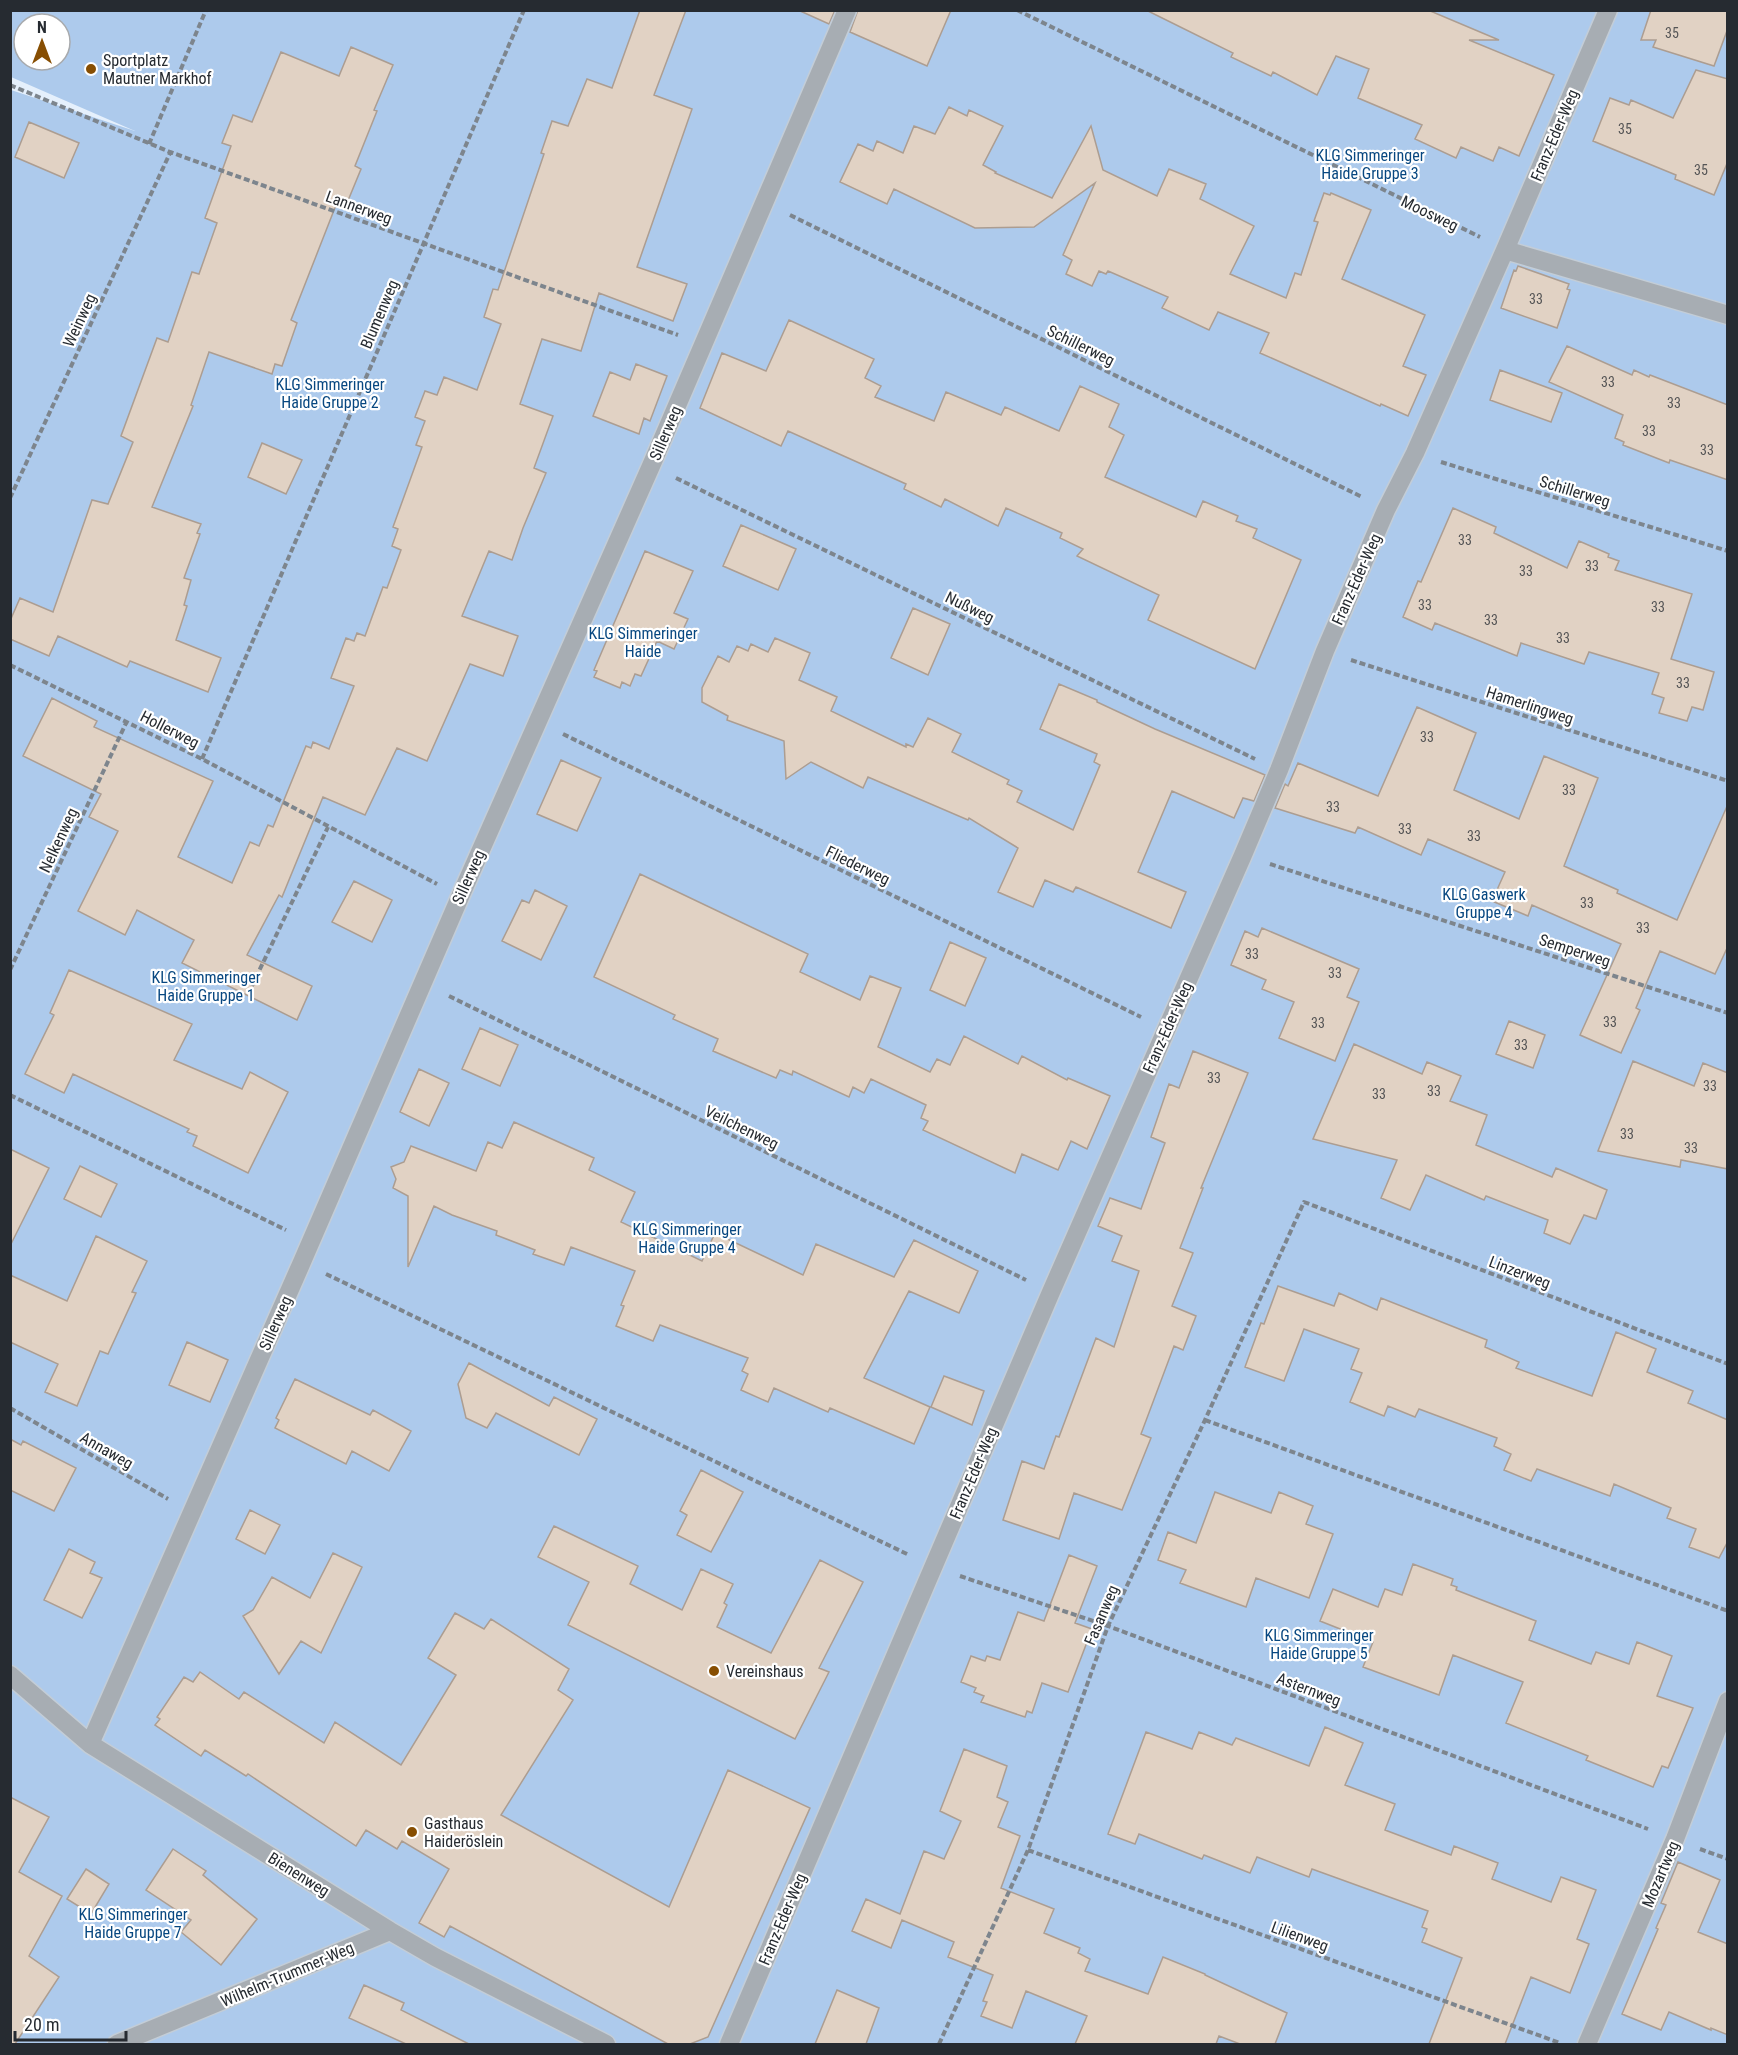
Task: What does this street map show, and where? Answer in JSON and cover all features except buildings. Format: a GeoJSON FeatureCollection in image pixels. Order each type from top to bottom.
{"type":"FeatureCollection","features":[{"type":"Feature","properties":{"kind":"street","name":"Sillerweg"},"geometry":{"type":"LineString","coordinates":[[90,1744],[311,1243],[422,983],[651,466],[846,10]]}},
{"type":"Feature","properties":{"kind":"street","name":"Franz-Eder-Weg"},"geometry":{"type":"LineString","coordinates":[[729,2044],[1051,1292],[1243,855],[1325,651],[1386,510],[1415,453],[1505,250],[1608,10]]}},
{"type":"Feature","properties":{"kind":"street"},"geometry":{"type":"LineString","coordinates":[[1505,250],[1728,315]]}},
{"type":"Feature","properties":{"kind":"street","name":"Bienenweg"},"geometry":{"type":"LineString","coordinates":[[10,1675],[90,1744],[390,1931],[435,1957],[606,2044]]}},
{"type":"Feature","properties":{"kind":"street","name":"Mozartweg"},"geometry":{"type":"LineString","coordinates":[[1587,2044],[1676,1839],[1728,1701]]}},
{"type":"Feature","properties":{"kind":"street","name":"Wilhelm-Trummer-Weg"},"geometry":{"type":"LineString","coordinates":[[117,2044],[390,1931]]}},
{"type":"Feature","properties":{"kind":"path"},"geometry":{"type":"LineString","coordinates":[[149,144],[206,10]]}},
{"type":"Feature","properties":{"kind":"path","name":"Blumenweg"},"geometry":{"type":"LineString","coordinates":[[202,759],[524,10]]}},
{"type":"Feature","properties":{"kind":"path","name":"Moosweg"},"geometry":{"type":"LineString","coordinates":[[1017,10],[1505,250]]}},
{"type":"Feature","properties":{"kind":"path","name":"Lannerweg"},"geometry":{"type":"LineString","coordinates":[[10,85],[170,153],[703,344]]}},
{"type":"Feature","properties":{"kind":"path","name":"Weinweg"},"geometry":{"type":"LineString","coordinates":[[10,498],[170,153]]}},
{"type":"Feature","properties":{"kind":"path","name":"Schillerweg"},"geometry":{"type":"LineString","coordinates":[[765,203],[1386,510]]}},
{"type":"Feature","properties":{"kind":"path","name":"Schillerweg"},"geometry":{"type":"LineString","coordinates":[[1415,453],[1728,551]]}},
{"type":"Feature","properties":{"kind":"path","name":"Nußweg"},"geometry":{"type":"LineString","coordinates":[[651,466],[1279,770]]}},
{"type":"Feature","properties":{"kind":"path","name":"Hamerlingweg"},"geometry":{"type":"LineString","coordinates":[[1325,651],[1728,781]]}},
{"type":"Feature","properties":{"kind":"path","name":"Hollerweg"},"geometry":{"type":"LineString","coordinates":[[10,665],[202,759],[460,897]]}},
{"type":"Feature","properties":{"kind":"path","name":"Nelkenweg"},"geometry":{"type":"LineString","coordinates":[[10,970],[127,721]]}},
{"type":"Feature","properties":{"kind":"path","name":"Fliederweg"},"geometry":{"type":"LineString","coordinates":[[538,721],[1166,1030]]}},
{"type":"Feature","properties":{"kind":"path"},"geometry":{"type":"LineString","coordinates":[[248,994],[328,827]]}},
{"type":"Feature","properties":{"kind":"path","name":"Semperweg"},"geometry":{"type":"LineString","coordinates":[[1243,855],[1728,1013]]}},
{"type":"Feature","properties":{"kind":"path","name":"Veilchenweg"},"geometry":{"type":"LineString","coordinates":[[422,983],[1051,1292]]}},
{"type":"Feature","properties":{"kind":"path"},"geometry":{"type":"LineString","coordinates":[[10,1095],[311,1243]]}},
{"type":"Feature","properties":{"kind":"path","name":"Linzerweg"},"geometry":{"type":"LineString","coordinates":[[1304,1202],[1728,1365]]}},
{"type":"Feature","properties":{"kind":"path","name":"Fasanweg"},"geometry":{"type":"LineString","coordinates":[[939,2044],[1028,1850],[1108,1626],[1304,1202]]}},
{"type":"Feature","properties":{"kind":"path","name":"Asternweg"},"geometry":{"type":"LineString","coordinates":[[302,1262],[933,1566],[1108,1626],[1676,1839]]}},
{"type":"Feature","properties":{"kind":"path","name":"Annaweg"},"geometry":{"type":"LineString","coordinates":[[10,1408],[191,1513]]}},
{"type":"Feature","properties":{"kind":"path"},"geometry":{"type":"LineString","coordinates":[[1205,1420],[1728,1611]]}},
{"type":"Feature","properties":{"kind":"path","name":"Lilienweg"},"geometry":{"type":"LineString","coordinates":[[1028,1850],[1564,2044]]}},
{"type":"Feature","properties":{"kind":"green space","name":"KLG Simmeringer Haide"},"geometry":{"type":"Polygon","coordinates":[[[10,11],[1727,11],[1727,2044],[11,2044],[11,90],[135,131],[11,77],[10,11]]]}},
{"type":"Feature","properties":{"kind":"place","name":"Sportplatz Mautner Markhof"},"geometry":{"type":"Point","coordinates":[91,69]}},
{"type":"Feature","properties":{"kind":"place","name":"Vereinshaus"},"geometry":{"type":"Point","coordinates":[714,1671]}},
{"type":"Feature","properties":{"kind":"place","name":"Gasthaus Haideröslein"},"geometry":{"type":"Point","coordinates":[412,1832]}},
{"type":"Feature","properties":{"kind":"park label","name":"KLG Simmeringer Haide Gruppe 3"},"geometry":{"type":"Point","coordinates":[1370,164]}},
{"type":"Feature","properties":{"kind":"park label","name":"KLG Simmeringer Haide Gruppe 2"},"geometry":{"type":"Point","coordinates":[330,393]}},
{"type":"Feature","properties":{"kind":"park label","name":"KLG Gaswerk Gruppe 4"},"geometry":{"type":"Point","coordinates":[1484,903]}},
{"type":"Feature","properties":{"kind":"park label","name":"KLG Simmeringer Haide Gruppe 1"},"geometry":{"type":"Point","coordinates":[206,986]}},
{"type":"Feature","properties":{"kind":"park label","name":"KLG Simmeringer Haide Gruppe 4"},"geometry":{"type":"Point","coordinates":[687,1238]}},
{"type":"Feature","properties":{"kind":"park label","name":"KLG Simmeringer Haide Gruppe 5"},"geometry":{"type":"Point","coordinates":[1319,1644]}},
{"type":"Feature","properties":{"kind":"park label","name":"KLG Simmeringer Haide Gruppe 7"},"geometry":{"type":"Point","coordinates":[133,1923]}}]}
